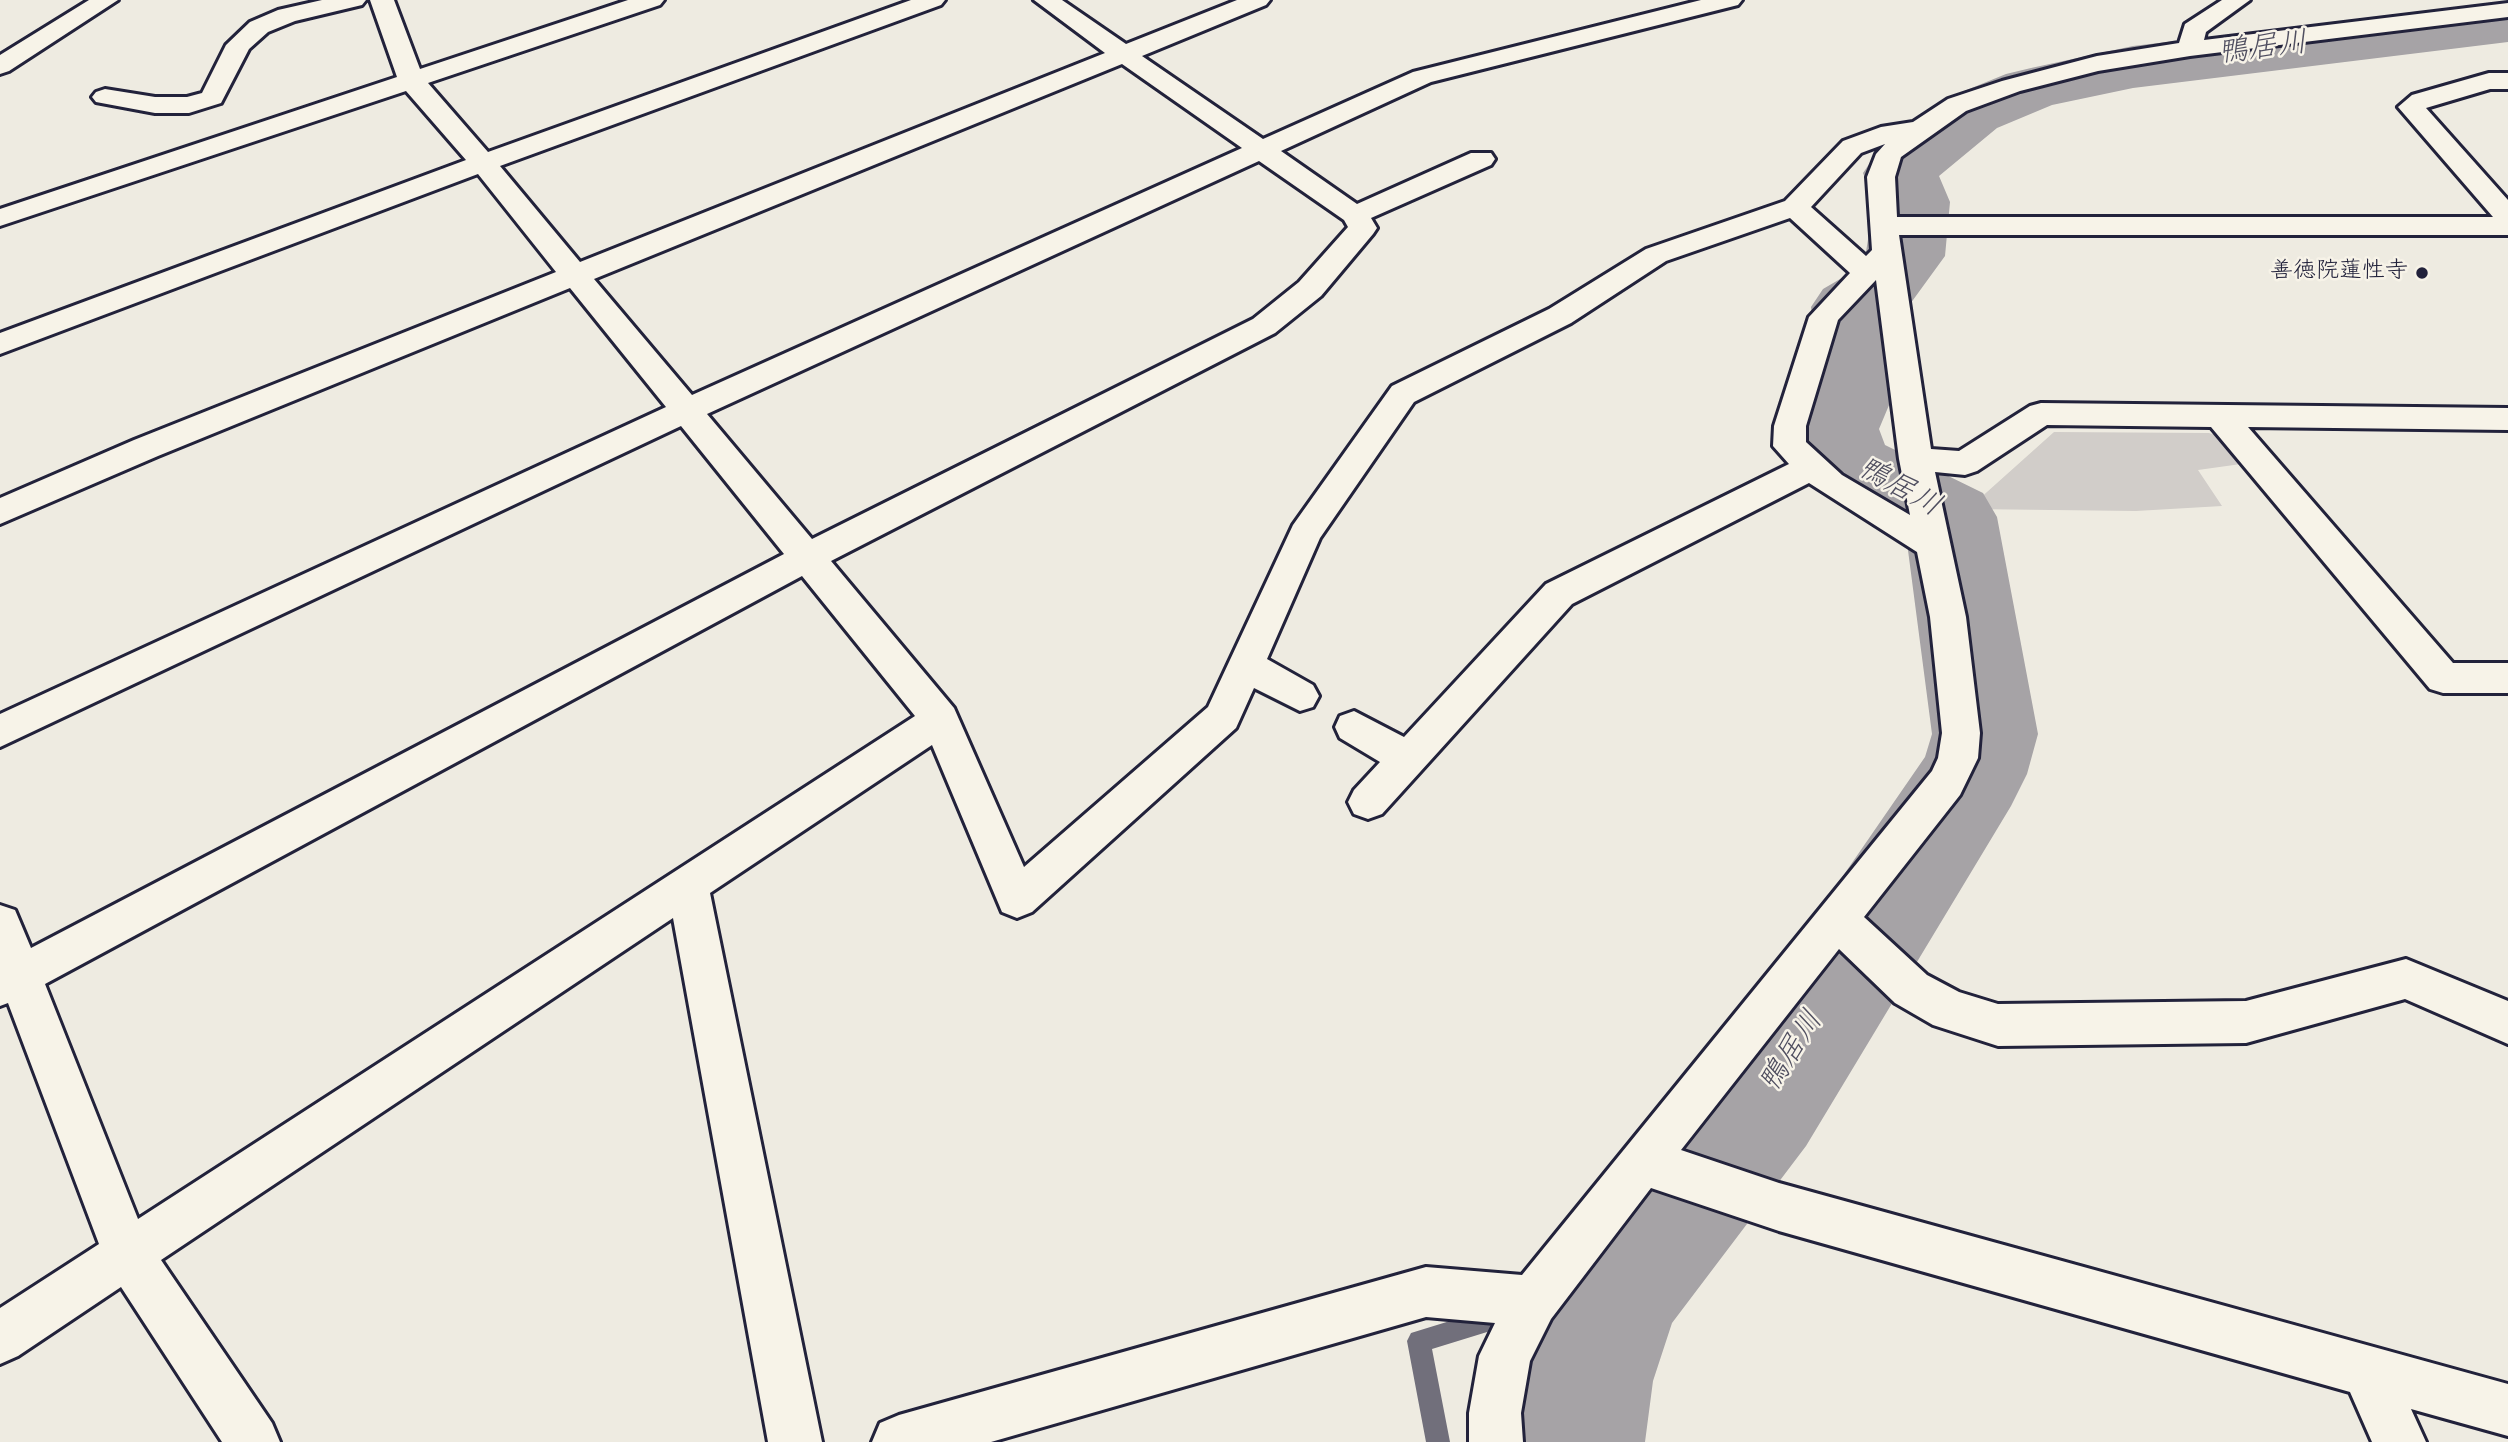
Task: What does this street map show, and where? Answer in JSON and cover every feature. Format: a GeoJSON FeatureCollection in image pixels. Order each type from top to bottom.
{"type":"FeatureCollection","features":[{"type":"Feature","properties":{"kind":"street"},"geometry":{"type":"LineString","coordinates":[[0,66],[106,0]]}},
{"type":"Feature","properties":{"kind":"street"},"geometry":{"type":"LineString","coordinates":[[105,97],[155,105],[189,105],[212,98],[238,45],[259,27],[287,15],[354,0]]}},
{"type":"Feature","properties":{"kind":"street"},"geometry":{"type":"LineString","coordinates":[[382,0],[411,80],[483,163],[940,719],[1017,899],[1222,717],[1305,534],[1403,394],[1560,316],[1656,255],[1795,206],[1852,147],[1890,133],[1920,129]]}},
{"type":"Feature","properties":{"kind":"street"},"geometry":{"type":"LineString","coordinates":[[0,218],[652,0]]}},
{"type":"Feature","properties":{"kind":"street"},"geometry":{"type":"LineString","coordinates":[[0,344],[483,163],[933,0]]}},
{"type":"Feature","properties":{"kind":"street"},"geometry":{"type":"LineString","coordinates":[[10,981],[806,558],[1264,326],[1310,289],[1363,228],[1355,215],[1046,0]]}},
{"type":"Feature","properties":{"kind":"street"},"geometry":{"type":"LineString","coordinates":[[0,512],[146,448],[1258,0]]}},
{"type":"Feature","properties":{"kind":"street"},"geometry":{"type":"LineString","coordinates":[[0,731],[687,410],[1422,77],[1677,6],[1730,0]]}},
{"type":"Feature","properties":{"kind":"street"},"geometry":{"type":"LineString","coordinates":[[2190,49],[2194,29],[2238,0]]}},
{"type":"Feature","properties":{"kind":"street"},"geometry":{"type":"LineString","coordinates":[[1496,1442],[1495,1413],[1505,1356],[1533,1301],[1946,783],[1958,758],[1961,733],[1948,617],[1916,459],[1879,250],[1881,177],[1889,154],[1920,129],[1957,105],[2011,86],[2097,64],[2190,49],[2508,10]]}},
{"type":"Feature","properties":{"kind":"street"},"geometry":{"type":"LineString","coordinates":[[2508,81],[2488,81],[2421,100],[2411,107],[2508,218]]}},
{"type":"Feature","properties":{"kind":"street"},"geometry":{"type":"LineString","coordinates":[[1355,215],[1481,159]]}},
{"type":"Feature","properties":{"kind":"street"},"geometry":{"type":"LineString","coordinates":[[1795,206],[1879,250],[2508,226]]}},
{"type":"Feature","properties":{"kind":"street"},"geometry":{"type":"LineString","coordinates":[[1879,250],[1824,317],[1790,426],[1789,446],[1830,483],[1934,546]]}},
{"type":"Feature","properties":{"kind":"street"},"geometry":{"type":"LineString","coordinates":[[1916,459],[1965,463],[2041,414],[2508,419]]}},
{"type":"Feature","properties":{"kind":"street"},"geometry":{"type":"LineString","coordinates":[[2221,417],[2443,678],[2508,678]]}},
{"type":"Feature","properties":{"kind":"street"},"geometry":{"type":"LineString","coordinates":[[1368,802],[1559,594],[1812,467]]}},
{"type":"Feature","properties":{"kind":"street"},"geometry":{"type":"LineString","coordinates":[[1246,665],[1300,696]]}},
{"type":"Feature","properties":{"kind":"street"},"geometry":{"type":"LineString","coordinates":[[0,1338],[687,883],[940,719]]}},
{"type":"Feature","properties":{"kind":"street"},"geometry":{"type":"LineString","coordinates":[[1354,727],[1408,759]]}},
{"type":"Feature","properties":{"kind":"street"},"geometry":{"type":"LineString","coordinates":[[687,883],[795,1442]]}},
{"type":"Feature","properties":{"kind":"street"},"geometry":{"type":"LineString","coordinates":[[1838,920],[1911,989],[1949,1010],[1998,1025],[2246,1021],[2406,979],[2508,1023]]}},
{"type":"Feature","properties":{"kind":"street"},"geometry":{"type":"LineString","coordinates":[[0,924],[10,981],[127,1253],[253,1442]]}},
{"type":"Feature","properties":{"kind":"street"},"geometry":{"type":"LineString","coordinates":[[1642,1161],[1779,1207],[2508,1410]]}},
{"type":"Feature","properties":{"kind":"street"},"geometry":{"type":"LineString","coordinates":[[899,1442],[1426,1292],[1533,1301]]}},
{"type":"Feature","properties":{"kind":"street"},"geometry":{"type":"LineString","coordinates":[[2367,1370],[2399,1442]]}},
{"type":"Feature","properties":{"kind":"shaded area"},"geometry":{"type":"Polygon","coordinates":[[[2054,432],[2209,433],[2221,437],[2241,464],[2198,470],[2222,506],[2136,511],[1968,509],[2054,432]]]}},
{"type":"Feature","properties":{"kind":"waterway","name":"鴨居川"},"geometry":{"type":"LineString","coordinates":[[1572,1442],[1582,1381],[1616,1285],[1761,1103],[1973,774],[1985,734],[1950,517],[1847,464],[1835,429],[1862,367],[1852,307],[1876,293],[1905,256],[1912,202],[1900,173],[1928,146],[1972,113],[2031,89],[2133,67],[2508,22]]}},
{"type":"Feature","properties":{"kind":"waterway"},"geometry":{"type":"LineString","coordinates":[[1545,1305],[1616,1285]]}},
{"type":"Feature","properties":{"kind":"waterway"},"geometry":{"type":"LineString","coordinates":[[1438,1442],[1419,1341],[1505,1316]]}},
{"type":"Feature","properties":{"kind":"place","name":"善徳院蓮性寺"},"geometry":{"type":"Point","coordinates":[2422,273]}}]}
